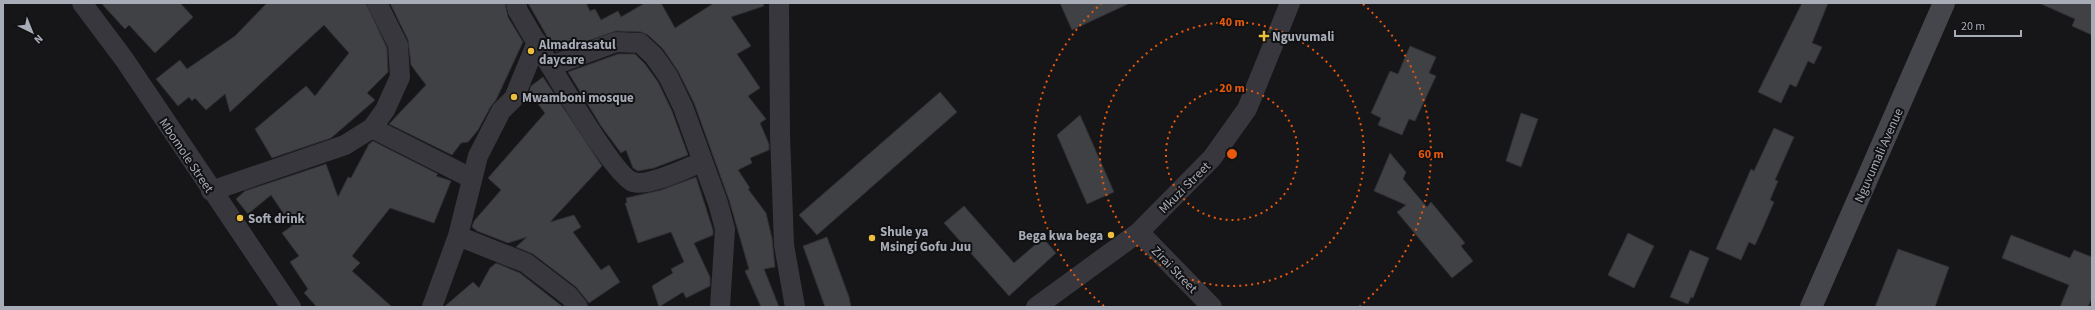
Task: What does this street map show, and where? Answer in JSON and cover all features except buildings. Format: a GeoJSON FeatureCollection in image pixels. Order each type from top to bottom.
{"type":"FeatureCollection","features":[{"type":"Feature","properties":{"kind":"street","name":"Mbomole Street"},"geometry":{"type":"LineString","coordinates":[[82,3],[124,60],[211,191],[291,307]]}},
{"type":"Feature","properties":{"kind":"street"},"geometry":{"type":"LineString","coordinates":[[211,191],[345,145],[372,128],[385,110],[400,77],[398,45],[377,3]]}},
{"type":"Feature","properties":{"kind":"street"},"geometry":{"type":"LineString","coordinates":[[516,3],[518,12],[616,167],[632,182],[644,183],[702,162]]}},
{"type":"Feature","properties":{"kind":"street"},"geometry":{"type":"LineString","coordinates":[[779,3],[780,134],[784,245],[795,307]]}},
{"type":"Feature","properties":{"kind":"street","name":"Mkuzi Street"},"geometry":{"type":"LineString","coordinates":[[1036,307],[1139,232],[1212,158],[1247,109],[1290,3]]}},
{"type":"Feature","properties":{"kind":"street","name":"Nguvumali Avenue"},"geometry":{"type":"LineString","coordinates":[[1811,307],[1944,3]]}},
{"type":"Feature","properties":{"kind":"street"},"geometry":{"type":"LineString","coordinates":[[432,307],[458,236],[471,178],[478,156],[501,111],[514,98],[537,42]]}},
{"type":"Feature","properties":{"kind":"street"},"geometry":{"type":"LineString","coordinates":[[551,66],[616,42],[640,43],[654,56],[668,76],[683,107],[718,203],[725,229],[720,307]]}},
{"type":"Feature","properties":{"kind":"street"},"geometry":{"type":"LineString","coordinates":[[372,128],[471,178]]}},
{"type":"Feature","properties":{"kind":"street","name":"Zirai Street"},"geometry":{"type":"LineString","coordinates":[[1139,232],[1212,307]]}},
{"type":"Feature","properties":{"kind":"street"},"geometry":{"type":"LineString","coordinates":[[458,236],[526,263],[569,296],[578,307]]}},
{"type":"Feature","properties":{"kind":"place","name":"Nguvumali"},"geometry":{"type":"Point","coordinates":[1264,36]}},
{"type":"Feature","properties":{"kind":"place","name":"Almadrasatul daycare"},"geometry":{"type":"Point","coordinates":[531,51]}},
{"type":"Feature","properties":{"kind":"place","name":"Mwamboni mosque"},"geometry":{"type":"Point","coordinates":[514,97]}},
{"type":"Feature","properties":{"kind":"place","name":"Soft drink"},"geometry":{"type":"Point","coordinates":[240,218]}},
{"type":"Feature","properties":{"kind":"place","name":"Bega kwa bega"},"geometry":{"type":"Point","coordinates":[1111,235]}},
{"type":"Feature","properties":{"kind":"place","name":"Shule ya Msingi Gofu Juu"},"geometry":{"type":"Point","coordinates":[872,238]}}]}
